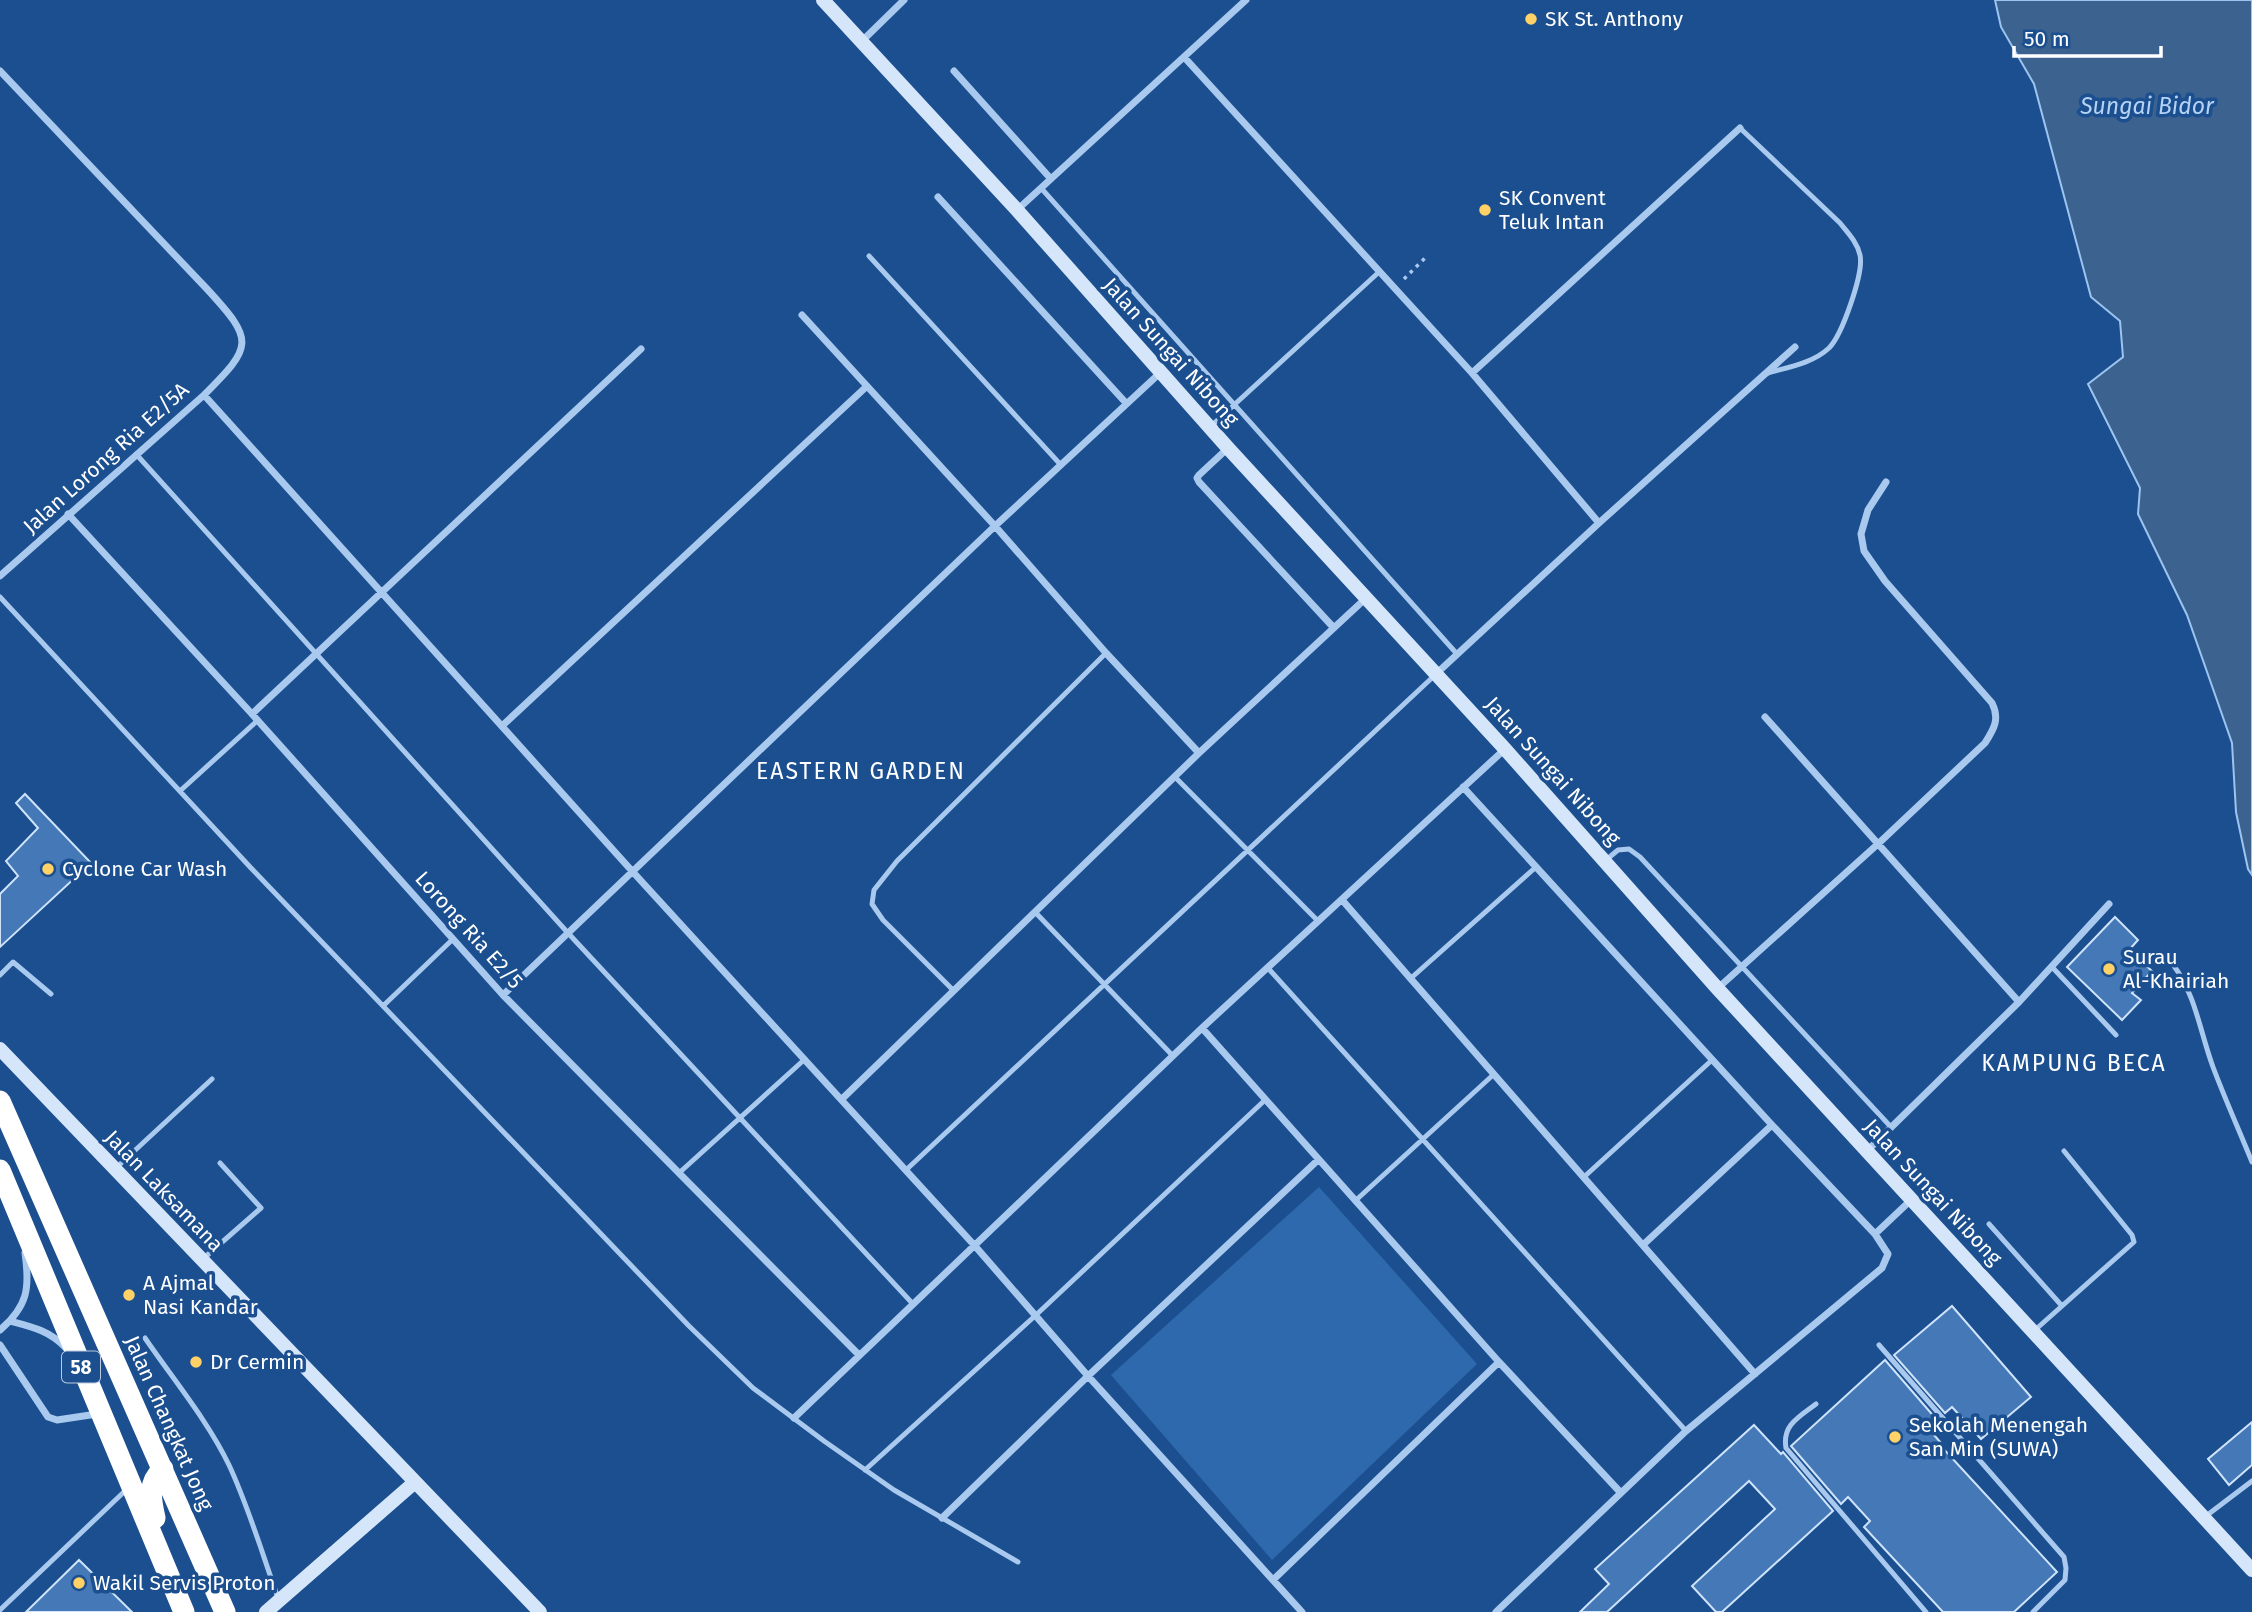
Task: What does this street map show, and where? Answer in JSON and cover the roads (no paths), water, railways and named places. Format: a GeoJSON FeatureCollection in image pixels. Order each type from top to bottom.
{"type":"FeatureCollection","features":[{"type":"Feature","properties":{"kind":"highway","name":"Jalan Changkat Jong"},"geometry":{"type":"LineString","coordinates":[[0,1101],[225,1612]]}},
{"type":"Feature","properties":{"kind":"highway","name":"58"},"geometry":{"type":"LineString","coordinates":[[0,1170],[184,1612]]}},
{"type":"Feature","properties":{"kind":"highway"},"geometry":{"type":"LineString","coordinates":[[163,1469],[156,1475],[151,1493],[164,1563]]}},
{"type":"Feature","properties":{"kind":"street","name":"Jalan Sungai Nibong"},"geometry":{"type":"LineString","coordinates":[[823,0],[1017,209],[1228,448],[1437,673],[1717,988],[2252,1570]]}},
{"type":"Feature","properties":{"kind":"street"},"geometry":{"type":"LineString","coordinates":[[862,42],[904,0]]}},
{"type":"Feature","properties":{"kind":"street"},"geometry":{"type":"LineString","coordinates":[[1017,209],[1246,0]]}},
{"type":"Feature","properties":{"kind":"street"},"geometry":{"type":"LineString","coordinates":[[1184,57],[1472,373],[1600,523]]}},
{"type":"Feature","properties":{"kind":"street"},"geometry":{"type":"LineString","coordinates":[[954,71],[1051,179]]}},
{"type":"Feature","properties":{"kind":"street","name":"Jalan Lorong Ria E2/5A"},"geometry":{"type":"LineString","coordinates":[[0,72],[228,311],[243,341],[234,365],[204,395],[0,576]]}},
{"type":"Feature","properties":{"kind":"street"},"geometry":{"type":"LineString","coordinates":[[1472,373],[1740,128]]}},
{"type":"Feature","properties":{"kind":"street"},"geometry":{"type":"LineString","coordinates":[[938,197],[1126,403]]}},
{"type":"Feature","properties":{"kind":"street"},"geometry":{"type":"LineString","coordinates":[[802,315],[1199,753]]}},
{"type":"Feature","properties":{"kind":"street"},"geometry":{"type":"LineString","coordinates":[[1437,673],[1795,347]]}},
{"type":"Feature","properties":{"kind":"street"},"geometry":{"type":"LineString","coordinates":[[255,717],[315,656],[640,349]]}},
{"type":"Feature","properties":{"kind":"street"},"geometry":{"type":"LineString","coordinates":[[503,995],[1060,464],[1161,372]]}},
{"type":"Feature","properties":{"kind":"street"},"geometry":{"type":"LineString","coordinates":[[503,725],[866,387]]}},
{"type":"Feature","properties":{"kind":"street"},"geometry":{"type":"LineString","coordinates":[[204,395],[632,871],[975,1246],[1088,1376],[1302,1612]]}},
{"type":"Feature","properties":{"kind":"street"},"geometry":{"type":"LineString","coordinates":[[1228,448],[1199,475],[1199,482],[1334,628]]}},
{"type":"Feature","properties":{"kind":"street"},"geometry":{"type":"LineString","coordinates":[[1717,988],[1879,843],[1985,743],[1996,727],[1996,711],[1992,704],[1885,580],[1864,551],[1861,534],[1868,510],[1886,482]]}},
{"type":"Feature","properties":{"kind":"street","name":"Lorong Ria E2/5"},"geometry":{"type":"LineString","coordinates":[[68,514],[255,717],[503,995],[859,1356]]}},
{"type":"Feature","properties":{"kind":"street"},"geometry":{"type":"LineString","coordinates":[[842,1100],[1199,753],[1366,599]]}},
{"type":"Feature","properties":{"kind":"street"},"geometry":{"type":"LineString","coordinates":[[1765,717],[2019,1002]]}},
{"type":"Feature","properties":{"kind":"street"},"geometry":{"type":"LineString","coordinates":[[794,1418],[1202,1028],[1505,749]]}},
{"type":"Feature","properties":{"kind":"street"},"geometry":{"type":"LineString","coordinates":[[1463,787],[1875,1234],[1888,1254],[1882,1268],[1686,1431],[1496,1612]]}},
{"type":"Feature","properties":{"kind":"street"},"geometry":{"type":"LineString","coordinates":[[1343,901],[1755,1374]]}},
{"type":"Feature","properties":{"kind":"street"},"geometry":{"type":"LineString","coordinates":[[1867,1151],[2019,1002],[2109,904]]}},
{"type":"Feature","properties":{"kind":"street"},"geometry":{"type":"LineString","coordinates":[[1202,1028],[1499,1362],[1621,1493]]}},
{"type":"Feature","properties":{"kind":"street","name":"Jalan Laksamana"},"geometry":{"type":"LineString","coordinates":[[0,1049],[540,1612]]}},
{"type":"Feature","properties":{"kind":"street"},"geometry":{"type":"LineString","coordinates":[[1644,1244],[1772,1125]]}},
{"type":"Feature","properties":{"kind":"street"},"geometry":{"type":"LineString","coordinates":[[942,1518],[1088,1376],[1318,1160]]}},
{"type":"Feature","properties":{"kind":"street"},"geometry":{"type":"LineString","coordinates":[[1875,1234],[1911,1200]]}},
{"type":"Feature","properties":{"kind":"street"},"geometry":{"type":"LineString","coordinates":[[0,1330],[10,1321],[28,1288],[22,1226]]}},
{"type":"Feature","properties":{"kind":"street"},"geometry":{"type":"LineString","coordinates":[[10,1321],[56,1337],[79,1361]]}},
{"type":"Feature","properties":{"kind":"street"},"geometry":{"type":"LineString","coordinates":[[0,1345],[48,1417],[57,1420],[102,1413]]}},
{"type":"Feature","properties":{"kind":"street"},"geometry":{"type":"LineString","coordinates":[[1273,1580],[1499,1362]]}},
{"type":"Feature","properties":{"kind":"street"},"geometry":{"type":"LineString","coordinates":[[265,1612],[415,1482]]}},
{"type":"Feature","properties":{"kind":"lane"},"geometry":{"type":"LineString","coordinates":[[1740,128],[1840,223],[1854,240],[1861,257],[1858,276],[1840,333],[1828,348],[1807,362],[1765,374]]}},
{"type":"Feature","properties":{"kind":"lane"},"geometry":{"type":"LineString","coordinates":[[1041,188],[1457,654]]}},
{"type":"Feature","properties":{"kind":"lane"},"geometry":{"type":"LineString","coordinates":[[869,256],[1060,464]]}},
{"type":"Feature","properties":{"kind":"lane"},"geometry":{"type":"LineString","coordinates":[[1210,427],[1379,272]]}},
{"type":"Feature","properties":{"kind":"lane"},"geometry":{"type":"LineString","coordinates":[[136,454],[315,656],[568,933],[914,1304]]}},
{"type":"Feature","properties":{"kind":"lane"},"geometry":{"type":"LineString","coordinates":[[0,597],[383,1006],[689,1326],[754,1388],[894,1490],[1018,1562]]}},
{"type":"Feature","properties":{"kind":"lane"},"geometry":{"type":"LineString","coordinates":[[953,990],[883,920],[872,904],[874,890],[897,861],[1106,653]]}},
{"type":"Feature","properties":{"kind":"lane"},"geometry":{"type":"LineString","coordinates":[[906,1170],[1437,673]]}},
{"type":"Feature","properties":{"kind":"lane"},"geometry":{"type":"LineString","coordinates":[[180,791],[255,717]]}},
{"type":"Feature","properties":{"kind":"lane"},"geometry":{"type":"LineString","coordinates":[[1175,777],[1318,921]]}},
{"type":"Feature","properties":{"kind":"lane"},"geometry":{"type":"LineString","coordinates":[[1605,861],[1619,850],[1629,849],[1640,857],[1891,1127]]}},
{"type":"Feature","properties":{"kind":"lane"},"geometry":{"type":"LineString","coordinates":[[1410,979],[1536,867]]}},
{"type":"Feature","properties":{"kind":"lane"},"geometry":{"type":"LineString","coordinates":[[1035,912],[1173,1056]]}},
{"type":"Feature","properties":{"kind":"lane"},"geometry":{"type":"LineString","coordinates":[[383,1006],[453,939]]}},
{"type":"Feature","properties":{"kind":"lane"},"geometry":{"type":"LineString","coordinates":[[0,975],[13,962],[51,994]]}},
{"type":"Feature","properties":{"kind":"lane"},"geometry":{"type":"LineString","coordinates":[[2174,966],[2184,979],[2212,1064],[2252,1162]]}},
{"type":"Feature","properties":{"kind":"lane"},"geometry":{"type":"LineString","coordinates":[[1268,967],[1686,1431]]}},
{"type":"Feature","properties":{"kind":"lane"},"geometry":{"type":"LineString","coordinates":[[2052,967],[2116,1035]]}},
{"type":"Feature","properties":{"kind":"lane"},"geometry":{"type":"LineString","coordinates":[[679,1173],[805,1059]]}},
{"type":"Feature","properties":{"kind":"lane"},"geometry":{"type":"LineString","coordinates":[[1584,1177],[1712,1060]]}},
{"type":"Feature","properties":{"kind":"lane"},"geometry":{"type":"LineString","coordinates":[[1355,1201],[1493,1075]]}},
{"type":"Feature","properties":{"kind":"lane"},"geometry":{"type":"LineString","coordinates":[[115,1170],[212,1079]]}},
{"type":"Feature","properties":{"kind":"lane"},"geometry":{"type":"LineString","coordinates":[[865,1470],[1265,1100]]}},
{"type":"Feature","properties":{"kind":"lane"},"geometry":{"type":"LineString","coordinates":[[2033,1332],[2134,1242],[2132,1235],[2064,1152]]}},
{"type":"Feature","properties":{"kind":"lane"},"geometry":{"type":"LineString","coordinates":[[202,1260],[261,1208],[220,1163]]}},
{"type":"Feature","properties":{"kind":"lane"},"geometry":{"type":"LineString","coordinates":[[1989,1224],[2062,1306]]}},
{"type":"Feature","properties":{"kind":"lane"},"geometry":{"type":"LineString","coordinates":[[145,1338],[210,1432],[228,1463],[243,1497],[279,1601]]}},
{"type":"Feature","properties":{"kind":"lane"},"geometry":{"type":"LineString","coordinates":[[1879,1345],[2064,1556],[2065,1580],[2033,1612]]}},
{"type":"Feature","properties":{"kind":"lane"},"geometry":{"type":"LineString","coordinates":[[1816,1404],[1789,1426],[1784,1437],[1786,1448],[1926,1612]]}},
{"type":"Feature","properties":{"kind":"lane"},"geometry":{"type":"LineString","coordinates":[[2204,1518],[2252,1481]]}},
{"type":"Feature","properties":{"kind":"lane"},"geometry":{"type":"LineString","coordinates":[[0,1610],[132,1485]]}},
{"type":"Feature","properties":{"kind":"water","name":"Sungai Bidor"},"geometry":{"type":"Polygon","coordinates":[[[1995,0],[2252,0],[2252,875],[2248,869],[2236,812],[2232,743],[2187,615],[2138,514],[2140,488],[2088,384],[2123,357],[2120,321],[2091,297],[2034,84],[2001,27],[1995,0]]]}},
{"type":"Feature","properties":{"kind":"place","name":"SK St. Anthony"},"geometry":{"type":"Point","coordinates":[1531,19]}},
{"type":"Feature","properties":{"kind":"place","name":"SK Convent Teluk Intan"},"geometry":{"type":"Point","coordinates":[1485,210]}},
{"type":"Feature","properties":{"kind":"place","name":"Cyclone Car Wash"},"geometry":{"type":"Point","coordinates":[48,869]}},
{"type":"Feature","properties":{"kind":"place","name":"Surau Al-Khairiah"},"geometry":{"type":"Point","coordinates":[2109,969]}},
{"type":"Feature","properties":{"kind":"place","name":"A Ajmal Nasi Kandar"},"geometry":{"type":"Point","coordinates":[129,1295]}},
{"type":"Feature","properties":{"kind":"place","name":"Dr Cermin"},"geometry":{"type":"Point","coordinates":[196,1362]}},
{"type":"Feature","properties":{"kind":"place","name":"Sekolah Menengah San Min (SUWA)"},"geometry":{"type":"Point","coordinates":[1895,1437]}},
{"type":"Feature","properties":{"kind":"place","name":"Wakil Servis Proton"},"geometry":{"type":"Point","coordinates":[79,1583]}},
{"type":"Feature","properties":{"kind":"district","name":"EASTERN GARDEN"},"geometry":{"type":"Point","coordinates":[861,771]}},
{"type":"Feature","properties":{"kind":"district","name":"KAMPUNG BECA"},"geometry":{"type":"Point","coordinates":[2074,1063]}}]}
